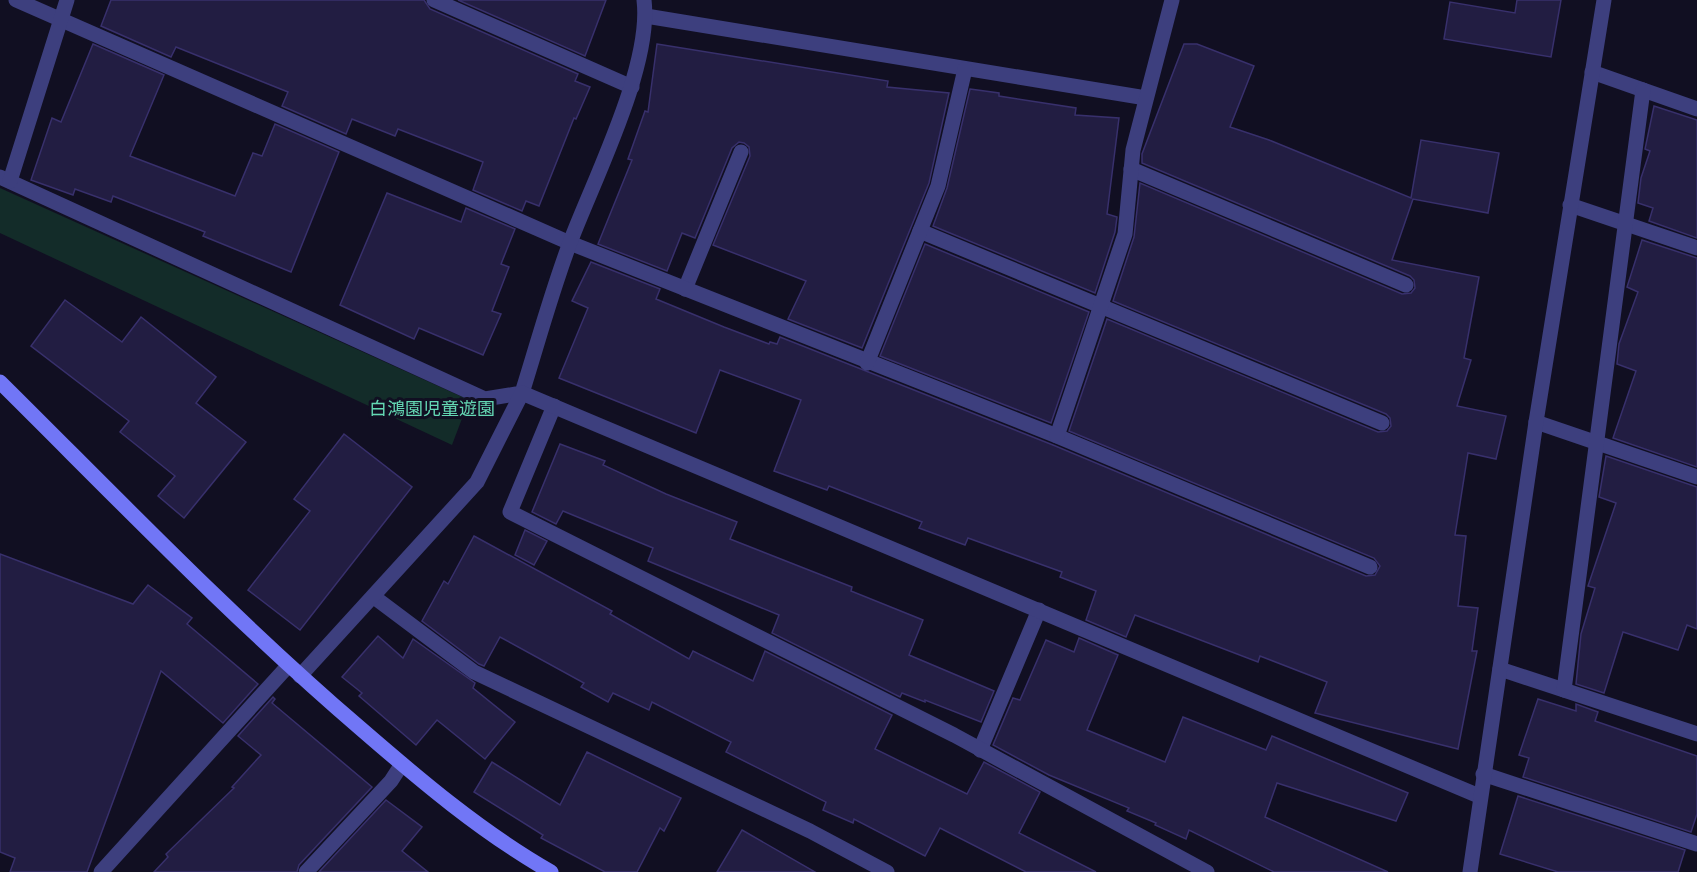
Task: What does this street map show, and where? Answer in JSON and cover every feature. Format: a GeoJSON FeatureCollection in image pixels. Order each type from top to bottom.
{"type":"FeatureCollection","features":[{"type":"Feature","properties":{"kind":"street"},"geometry":{"type":"LineString","coordinates":[[16,0],[570,243],[867,363],[1057,436],[1370,567]]}},
{"type":"Feature","properties":{"kind":"street"},"geometry":{"type":"LineString","coordinates":[[67,0],[5,179],[485,399],[522,393],[1479,796]]}},
{"type":"Feature","properties":{"kind":"street"},"geometry":{"type":"LineString","coordinates":[[434,0],[632,87]]}},
{"type":"Feature","properties":{"kind":"street"},"geometry":{"type":"LineString","coordinates":[[1057,436],[1125,234],[1133,150],[1172,0]]}},
{"type":"Feature","properties":{"kind":"street"},"geometry":{"type":"LineString","coordinates":[[1470,872],[1479,796],[1536,422],[1604,0]]}},
{"type":"Feature","properties":{"kind":"street"},"geometry":{"type":"LineString","coordinates":[[101,872],[294,671],[374,597],[477,482],[522,393],[570,243],[632,87],[645,8],[965,69],[1146,98]]}},
{"type":"Feature","properties":{"kind":"street"},"geometry":{"type":"LineString","coordinates":[[867,363],[938,186],[965,69]]}},
{"type":"Feature","properties":{"kind":"street"},"geometry":{"type":"LineString","coordinates":[[1592,72],[1697,109]]}},
{"type":"Feature","properties":{"kind":"street"},"geometry":{"type":"LineString","coordinates":[[1564,690],[1643,90]]}},
{"type":"Feature","properties":{"kind":"street"},"geometry":{"type":"LineString","coordinates":[[685,289],[741,152]]}},
{"type":"Feature","properties":{"kind":"street"},"geometry":{"type":"LineString","coordinates":[[1131,169],[1406,285]]}},
{"type":"Feature","properties":{"kind":"street"},"geometry":{"type":"LineString","coordinates":[[1570,205],[1697,248]]}},
{"type":"Feature","properties":{"kind":"street"},"geometry":{"type":"LineString","coordinates":[[920,231],[1382,423]]}},
{"type":"Feature","properties":{"kind":"street"},"geometry":{"type":"LineString","coordinates":[[0,382],[294,671],[402,764],[505,846],[551,872]]}},
{"type":"Feature","properties":{"kind":"street"},"geometry":{"type":"LineString","coordinates":[[554,406],[510,512],[980,750],[1207,872]]}},
{"type":"Feature","properties":{"kind":"street"},"geometry":{"type":"LineString","coordinates":[[1536,422],[1697,477]]}},
{"type":"Feature","properties":{"kind":"street"},"geometry":{"type":"LineString","coordinates":[[374,597],[474,672],[810,831],[887,872]]}},
{"type":"Feature","properties":{"kind":"street"},"geometry":{"type":"LineString","coordinates":[[980,750],[1039,610]]}},
{"type":"Feature","properties":{"kind":"street"},"geometry":{"type":"LineString","coordinates":[[1500,669],[1697,734]]}},
{"type":"Feature","properties":{"kind":"street"},"geometry":{"type":"LineString","coordinates":[[306,872],[391,781],[402,764]]}},
{"type":"Feature","properties":{"kind":"street"},"geometry":{"type":"LineString","coordinates":[[1483,774],[1697,843]]}},
{"type":"Feature","properties":{"kind":"green space","name":"白鴻園児童遊園"},"geometry":{"type":"Polygon","coordinates":[[[0,188],[469,400],[452,445],[0,233],[0,188]]]}},
{"type":"Feature","properties":{"kind":"building"},"geometry":{"type":"Polygon","coordinates":[[[111,0],[424,0],[430,9],[578,74],[575,81],[590,87],[576,119],[574,118],[539,206],[526,201],[522,211],[473,190],[483,162],[398,129],[395,136],[352,119],[346,134],[282,106],[288,92],[176,47],[171,57],[101,26],[111,0]]]}},
{"type":"Feature","properties":{"kind":"building"},"geometry":{"type":"Polygon","coordinates":[[[458,0],[606,0],[585,56],[458,0]]]}},
{"type":"Feature","properties":{"kind":"building"},"geometry":{"type":"Polygon","coordinates":[[[1517,0],[1561,0],[1551,57],[1444,39],[1450,2],[1515,13],[1517,0]]]}},
{"type":"Feature","properties":{"kind":"building"},"geometry":{"type":"Polygon","coordinates":[[[93,44],[164,75],[130,156],[235,196],[253,153],[262,156],[275,124],[339,152],[291,272],[203,236],[205,232],[113,196],[111,202],[75,189],[73,195],[31,180],[52,118],[61,122],[93,44]]]}},
{"type":"Feature","properties":{"kind":"building"},"geometry":{"type":"Polygon","coordinates":[[[657,44],[888,81],[887,87],[949,93],[929,183],[862,348],[788,319],[806,281],[713,245],[750,156],[749,147],[744,143],[739,142],[732,148],[695,238],[682,233],[667,271],[598,244],[632,160],[628,159],[645,111],[648,112],[657,44]]]}},
{"type":"Feature","properties":{"kind":"building"},"geometry":{"type":"Polygon","coordinates":[[[1184,44],[1197,44],[1254,66],[1230,127],[1269,140],[1411,198],[1421,140],[1499,153],[1488,213],[1413,199],[1392,260],[1479,277],[1464,358],[1471,360],[1457,406],[1506,416],[1496,459],[1468,453],[1455,535],[1466,536],[1458,606],[1478,608],[1472,651],[1477,651],[1458,749],[1315,713],[1327,682],[1260,656],[1258,662],[1135,615],[1126,637],[1086,620],[1096,591],[1060,577],[1062,572],[968,538],[965,545],[919,528],[922,522],[829,486],[827,490],[774,471],[801,400],[720,370],[696,433],[559,378],[588,308],[572,301],[591,262],[660,289],[656,299],[724,327],[769,344],[770,342],[777,344],[780,337],[1053,445],[1366,576],[1375,575],[1380,566],[1374,558],[1069,431],[1107,319],[1378,432],[1387,431],[1391,426],[1390,418],[1386,414],[1113,301],[1134,237],[1140,183],[1402,294],[1411,293],[1415,288],[1414,280],[1410,276],[1142,163],[1142,154],[1184,44]]]}},
{"type":"Feature","properties":{"kind":"building"},"geometry":{"type":"Polygon","coordinates":[[[970,89],[1076,108],[1075,115],[1119,118],[1107,214],[1117,217],[1115,232],[1095,293],[933,226],[947,188],[970,89]]]}},
{"type":"Feature","properties":{"kind":"building"},"geometry":{"type":"Polygon","coordinates":[[[1654,106],[1697,120],[1697,238],[1649,221],[1653,208],[1638,203],[1641,178],[1650,151],[1645,149],[1654,106]]]}},
{"type":"Feature","properties":{"kind":"building"},"geometry":{"type":"Polygon","coordinates":[[[387,193],[461,222],[466,208],[515,229],[501,264],[509,267],[492,311],[501,314],[483,355],[419,328],[414,339],[340,305],[387,193]]]}},
{"type":"Feature","properties":{"kind":"building"},"geometry":{"type":"Polygon","coordinates":[[[1642,240],[1697,258],[1697,467],[1613,438],[1636,371],[1617,364],[1619,344],[1638,292],[1627,287],[1642,240]]]}},
{"type":"Feature","properties":{"kind":"building"},"geometry":{"type":"Polygon","coordinates":[[[925,244],[1089,312],[1051,423],[880,356],[925,244]]]}},
{"type":"Feature","properties":{"kind":"building"},"geometry":{"type":"Polygon","coordinates":[[[65,300],[122,342],[141,317],[216,377],[196,403],[246,442],[184,518],[158,496],[175,476],[120,432],[129,421],[31,346],[65,300]]]}},
{"type":"Feature","properties":{"kind":"building"},"geometry":{"type":"Polygon","coordinates":[[[344,434],[412,487],[300,630],[248,590],[310,511],[294,499],[344,434]]]}},
{"type":"Feature","properties":{"kind":"building"},"geometry":{"type":"Polygon","coordinates":[[[560,444],[605,461],[603,465],[666,494],[737,522],[730,539],[852,587],[851,591],[923,620],[909,655],[994,691],[981,722],[925,700],[925,702],[902,693],[900,697],[772,633],[779,615],[648,561],[653,548],[563,511],[556,524],[532,512],[560,444]]]}},
{"type":"Feature","properties":{"kind":"building"},"geometry":{"type":"Polygon","coordinates":[[[1606,456],[1697,487],[1697,629],[1687,625],[1678,650],[1623,632],[1604,693],[1576,684],[1581,634],[1595,588],[1588,586],[1616,503],[1599,497],[1606,456]]]}},
{"type":"Feature","properties":{"kind":"building"},"geometry":{"type":"Polygon","coordinates":[[[525,530],[547,541],[534,565],[515,555],[525,530]]]}},
{"type":"Feature","properties":{"kind":"building"},"geometry":{"type":"Polygon","coordinates":[[[474,536],[612,611],[610,614],[689,659],[693,651],[753,681],[765,651],[892,715],[875,749],[967,794],[984,762],[1040,792],[1019,833],[1096,872],[1026,872],[940,828],[925,856],[854,819],[853,823],[823,810],[826,802],[726,752],[731,742],[652,702],[649,710],[613,693],[608,702],[581,687],[584,683],[500,637],[484,666],[479,664],[422,621],[444,581],[448,584],[474,536]]]}},
{"type":"Feature","properties":{"kind":"building"},"geometry":{"type":"Polygon","coordinates":[[[0,554],[133,604],[148,585],[192,618],[187,624],[258,684],[223,723],[161,671],[87,872],[10,872],[15,858],[0,852],[0,554]]]}},
{"type":"Feature","properties":{"kind":"building"},"geometry":{"type":"Polygon","coordinates":[[[378,636],[403,658],[413,639],[475,683],[473,688],[515,722],[485,759],[437,720],[416,745],[359,696],[362,693],[342,677],[378,636]]]}},
{"type":"Feature","properties":{"kind":"building"},"geometry":{"type":"Polygon","coordinates":[[[1079,638],[1118,655],[1087,730],[1165,762],[1183,717],[1266,750],[1272,736],[1408,793],[1396,821],[1277,783],[1265,817],[1388,872],[1274,872],[1189,830],[1186,839],[1155,825],[1156,823],[1127,811],[1129,808],[1049,775],[993,745],[1013,698],[1020,700],[1046,640],[1074,652],[1079,638]]]}},
{"type":"Feature","properties":{"kind":"building"},"geometry":{"type":"Polygon","coordinates":[[[273,697],[275,699],[272,703],[372,787],[299,865],[297,872],[154,872],[168,857],[166,854],[234,788],[232,787],[261,755],[238,736],[273,697]]]}},
{"type":"Feature","properties":{"kind":"building"},"geometry":{"type":"Polygon","coordinates":[[[1538,699],[1576,711],[1576,704],[1598,712],[1595,721],[1697,756],[1697,814],[1691,832],[1523,777],[1529,758],[1519,755],[1538,699]]]}},
{"type":"Feature","properties":{"kind":"building"},"geometry":{"type":"Polygon","coordinates":[[[587,752],[681,798],[664,831],[660,828],[637,872],[605,872],[541,838],[543,835],[474,792],[492,762],[560,805],[587,752]]]}},
{"type":"Feature","properties":{"kind":"building"},"geometry":{"type":"Polygon","coordinates":[[[1518,796],[1685,850],[1678,872],[1558,872],[1500,854],[1518,796]]]}},
{"type":"Feature","properties":{"kind":"building"},"geometry":{"type":"Polygon","coordinates":[[[386,800],[422,827],[402,851],[428,872],[319,872],[386,800]]]}},
{"type":"Feature","properties":{"kind":"building"},"geometry":{"type":"Polygon","coordinates":[[[742,830],[815,872],[717,872],[742,830]]]}}]}
